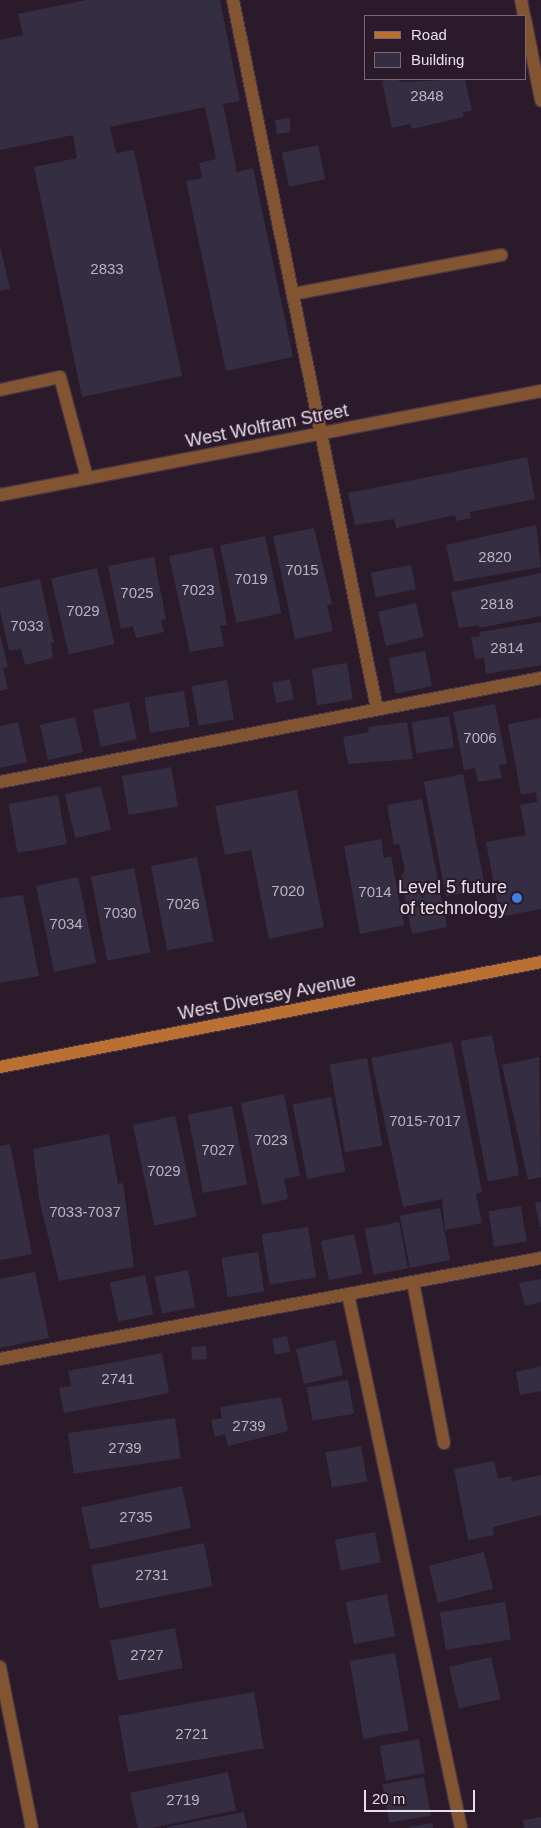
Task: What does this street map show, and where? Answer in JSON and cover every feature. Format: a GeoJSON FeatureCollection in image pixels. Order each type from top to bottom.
{"type":"FeatureCollection","features":[{"type":"Feature","properties":{"kind":"main road","name":"West Diversey Avenue"},"geometry":{"type":"LineString","coordinates":[[0,1067],[541,962]]}},
{"type":"Feature","properties":{"kind":"street"},"geometry":{"type":"LineString","coordinates":[[233,0],[377,709]]}},
{"type":"Feature","properties":{"kind":"street"},"geometry":{"type":"LineString","coordinates":[[521,0],[524,15]]}},
{"type":"Feature","properties":{"kind":"street"},"geometry":{"type":"LineString","coordinates":[[526,28],[541,100]]}},
{"type":"Feature","properties":{"kind":"street"},"geometry":{"type":"LineString","coordinates":[[293,294],[501,255]]}},
{"type":"Feature","properties":{"kind":"street"},"geometry":{"type":"LineString","coordinates":[[0,390],[60,377],[88,478]]}},
{"type":"Feature","properties":{"kind":"street","name":"West Wolfram Street"},"geometry":{"type":"LineString","coordinates":[[0,495],[541,391]]}},
{"type":"Feature","properties":{"kind":"street"},"geometry":{"type":"LineString","coordinates":[[0,782],[541,678]]}},
{"type":"Feature","properties":{"kind":"street"},"geometry":{"type":"LineString","coordinates":[[0,1359],[541,1258]]}},
{"type":"Feature","properties":{"kind":"street"},"geometry":{"type":"LineString","coordinates":[[413,1282],[444,1444]]}},
{"type":"Feature","properties":{"kind":"street"},"geometry":{"type":"LineString","coordinates":[[348,1294],[461,1828]]}},
{"type":"Feature","properties":{"kind":"street"},"geometry":{"type":"LineString","coordinates":[[0,1667],[32,1828]]}},
{"type":"Feature","properties":{"kind":"building"},"geometry":{"type":"Polygon","coordinates":[[[86,0],[220,0],[240,101],[223,104],[237,172],[253,168],[293,357],[226,371],[186,181],[202,178],[199,163],[216,159],[205,107],[110,127],[116,153],[134,150],[182,376],[82,397],[34,167],[77,158],[73,135],[0,150],[0,40],[23,35],[18,14],[86,0]]]}},
{"type":"Feature","properties":{"kind":"building"},"geometry":{"type":"Polygon","coordinates":[[[465,80],[472,111],[463,112],[464,117],[412,129],[410,124],[392,128],[382,81],[465,80]]]}},
{"type":"Feature","properties":{"kind":"building"},"geometry":{"type":"Polygon","coordinates":[[[290,118],[290,132],[277,134],[275,120],[290,118]]]}},
{"type":"Feature","properties":{"kind":"building"},"geometry":{"type":"Polygon","coordinates":[[[318,145],[325,179],[289,187],[282,153],[318,145]]]}},
{"type":"Feature","properties":{"kind":"building"},"geometry":{"type":"Polygon","coordinates":[[[0,246],[10,289],[0,291],[0,246]]]}},
{"type":"Feature","properties":{"kind":"building"},"geometry":{"type":"Polygon","coordinates":[[[527,457],[535,499],[470,512],[471,518],[456,521],[455,515],[396,528],[394,519],[355,525],[348,493],[527,457]]]}},
{"type":"Feature","properties":{"kind":"building"},"geometry":{"type":"Polygon","coordinates":[[[536,525],[541,567],[454,582],[446,545],[536,525]]]}},
{"type":"Feature","properties":{"kind":"building"},"geometry":{"type":"Polygon","coordinates":[[[314,528],[332,604],[327,605],[333,631],[295,639],[273,536],[314,528]]]}},
{"type":"Feature","properties":{"kind":"building"},"geometry":{"type":"Polygon","coordinates":[[[265,536],[281,613],[236,623],[220,546],[265,536]]]}},
{"type":"Feature","properties":{"kind":"building"},"geometry":{"type":"Polygon","coordinates":[[[213,547],[227,625],[220,626],[224,646],[190,652],[169,556],[213,547]]]}},
{"type":"Feature","properties":{"kind":"building"},"geometry":{"type":"Polygon","coordinates":[[[154,557],[166,619],[161,620],[164,632],[136,638],[133,626],[121,629],[108,566],[154,557]]]}},
{"type":"Feature","properties":{"kind":"building"},"geometry":{"type":"Polygon","coordinates":[[[411,565],[416,590],[376,597],[371,573],[411,565]]]}},
{"type":"Feature","properties":{"kind":"building"},"geometry":{"type":"Polygon","coordinates":[[[97,568],[115,644],[69,655],[51,579],[97,568]]]}},
{"type":"Feature","properties":{"kind":"building"},"geometry":{"type":"Polygon","coordinates":[[[541,573],[541,616],[479,628],[479,625],[459,628],[451,592],[541,573]]]}},
{"type":"Feature","properties":{"kind":"building"},"geometry":{"type":"Polygon","coordinates":[[[40,579],[54,643],[51,643],[53,658],[25,665],[21,649],[9,651],[0,610],[0,588],[40,579]]]}},
{"type":"Feature","properties":{"kind":"building"},"geometry":{"type":"Polygon","coordinates":[[[416,603],[424,637],[386,646],[378,612],[416,603]]]}},
{"type":"Feature","properties":{"kind":"building"},"geometry":{"type":"Polygon","coordinates":[[[541,622],[541,665],[486,674],[484,658],[475,659],[471,637],[480,636],[479,632],[541,622]]]}},
{"type":"Feature","properties":{"kind":"building"},"geometry":{"type":"Polygon","coordinates":[[[0,634],[8,667],[3,668],[8,689],[0,691],[0,634]]]}},
{"type":"Feature","properties":{"kind":"building"},"geometry":{"type":"Polygon","coordinates":[[[425,651],[432,686],[396,693],[389,658],[425,651]]]}},
{"type":"Feature","properties":{"kind":"building"},"geometry":{"type":"Polygon","coordinates":[[[347,663],[353,700],[317,705],[311,669],[347,663]]]}},
{"type":"Feature","properties":{"kind":"building"},"geometry":{"type":"Polygon","coordinates":[[[290,679],[294,700],[276,703],[272,682],[290,679]]]}},
{"type":"Feature","properties":{"kind":"building"},"geometry":{"type":"Polygon","coordinates":[[[227,680],[234,719],[198,726],[192,686],[227,680]]]}},
{"type":"Feature","properties":{"kind":"building"},"geometry":{"type":"Polygon","coordinates":[[[184,691],[190,727],[150,733],[144,697],[184,691]]]}},
{"type":"Feature","properties":{"kind":"building"},"geometry":{"type":"Polygon","coordinates":[[[129,702],[137,739],[101,747],[93,710],[129,702]]]}},
{"type":"Feature","properties":{"kind":"building"},"geometry":{"type":"Polygon","coordinates":[[[495,704],[507,764],[499,765],[502,778],[478,782],[475,768],[464,770],[453,712],[495,704]]]}},
{"type":"Feature","properties":{"kind":"building"},"geometry":{"type":"Polygon","coordinates":[[[449,716],[454,748],[416,754],[411,722],[449,716]]]}},
{"type":"Feature","properties":{"kind":"building"},"geometry":{"type":"Polygon","coordinates":[[[75,717],[83,752],[48,760],[40,725],[75,717]]]}},
{"type":"Feature","properties":{"kind":"building"},"geometry":{"type":"Polygon","coordinates":[[[541,718],[541,909],[500,917],[486,842],[526,835],[520,805],[537,802],[536,792],[521,795],[508,724],[541,718]]]}},
{"type":"Feature","properties":{"kind":"building"},"geometry":{"type":"Polygon","coordinates":[[[18,722],[27,762],[0,768],[0,726],[18,722]]]}},
{"type":"Feature","properties":{"kind":"building"},"geometry":{"type":"Polygon","coordinates":[[[407,722],[413,759],[348,764],[343,737],[369,732],[368,727],[407,722]]]}},
{"type":"Feature","properties":{"kind":"building"},"geometry":{"type":"Polygon","coordinates":[[[171,767],[178,806],[129,815],[122,776],[171,767]]]}},
{"type":"Feature","properties":{"kind":"building"},"geometry":{"type":"Polygon","coordinates":[[[463,774],[485,889],[446,896],[424,782],[463,774]]]}},
{"type":"Feature","properties":{"kind":"building"},"geometry":{"type":"Polygon","coordinates":[[[101,786],[111,830],[75,838],[65,794],[101,786]]]}},
{"type":"Feature","properties":{"kind":"building"},"geometry":{"type":"Polygon","coordinates":[[[297,790],[324,927],[269,939],[251,850],[225,855],[215,806],[297,790]]]}},
{"type":"Feature","properties":{"kind":"building"},"geometry":{"type":"Polygon","coordinates":[[[58,795],[67,844],[17,853],[9,804],[58,795]]]}},
{"type":"Feature","properties":{"kind":"building"},"geometry":{"type":"Polygon","coordinates":[[[422,799],[447,927],[412,934],[401,877],[405,870],[399,844],[394,845],[387,805],[422,799]]]}},
{"type":"Feature","properties":{"kind":"building"},"geometry":{"type":"Polygon","coordinates":[[[381,839],[384,858],[391,856],[404,925],[360,934],[344,846],[381,839]]]}},
{"type":"Feature","properties":{"kind":"building"},"geometry":{"type":"Polygon","coordinates":[[[197,857],[213,941],[167,950],[151,866],[197,857]]]}},
{"type":"Feature","properties":{"kind":"building"},"geometry":{"type":"Polygon","coordinates":[[[134,868],[150,952],[107,961],[91,876],[134,868]]]}},
{"type":"Feature","properties":{"kind":"building"},"geometry":{"type":"Polygon","coordinates":[[[78,877],[96,963],[54,972],[36,886],[78,877]]]}},
{"type":"Feature","properties":{"kind":"building"},"geometry":{"type":"Polygon","coordinates":[[[23,895],[39,976],[0,983],[0,898],[23,895]]]}},
{"type":"Feature","properties":{"kind":"building"},"geometry":{"type":"Polygon","coordinates":[[[492,1035],[519,1175],[488,1181],[461,1041],[492,1035]]]}},
{"type":"Feature","properties":{"kind":"building"},"geometry":{"type":"Polygon","coordinates":[[[452,1042],[482,1192],[476,1194],[482,1223],[445,1230],[442,1199],[403,1207],[371,1058],[452,1042]]]}},
{"type":"Feature","properties":{"kind":"building"},"geometry":{"type":"Polygon","coordinates":[[[539,1057],[541,1177],[528,1180],[502,1065],[539,1057]]]}},
{"type":"Feature","properties":{"kind":"building"},"geometry":{"type":"Polygon","coordinates":[[[367,1058],[382,1146],[345,1152],[330,1065],[367,1058]]]}},
{"type":"Feature","properties":{"kind":"building"},"geometry":{"type":"Polygon","coordinates":[[[284,1094],[300,1176],[284,1179],[288,1199],[262,1205],[241,1103],[284,1094]]]}},
{"type":"Feature","properties":{"kind":"building"},"geometry":{"type":"Polygon","coordinates":[[[331,1097],[346,1172],[307,1179],[293,1104],[331,1097]]]}},
{"type":"Feature","properties":{"kind":"building"},"geometry":{"type":"Polygon","coordinates":[[[232,1106],[247,1185],[203,1193],[188,1115],[232,1106]]]}},
{"type":"Feature","properties":{"kind":"building"},"geometry":{"type":"Polygon","coordinates":[[[175,1116],[196,1217],[154,1226],[133,1125],[175,1116]]]}},
{"type":"Feature","properties":{"kind":"building"},"geometry":{"type":"Polygon","coordinates":[[[109,1134],[118,1184],[123,1183],[134,1267],[59,1281],[39,1199],[33,1149],[109,1134]]]}},
{"type":"Feature","properties":{"kind":"building"},"geometry":{"type":"Polygon","coordinates":[[[10,1144],[32,1254],[0,1260],[0,1146],[10,1144]]]}},
{"type":"Feature","properties":{"kind":"building"},"geometry":{"type":"Polygon","coordinates":[[[541,1202],[541,1227],[540,1227],[535,1203],[541,1202]]]}},
{"type":"Feature","properties":{"kind":"building"},"geometry":{"type":"Polygon","coordinates":[[[521,1206],[527,1242],[494,1247],[488,1211],[521,1206]]]}},
{"type":"Feature","properties":{"kind":"building"},"geometry":{"type":"Polygon","coordinates":[[[440,1208],[450,1260],[410,1268],[400,1216],[440,1208]]]}},
{"type":"Feature","properties":{"kind":"building"},"geometry":{"type":"Polygon","coordinates":[[[399,1222],[408,1268],[374,1275],[365,1229],[399,1222]]]}},
{"type":"Feature","properties":{"kind":"building"},"geometry":{"type":"Polygon","coordinates":[[[308,1227],[316,1277],[270,1285],[262,1234],[308,1227]]]}},
{"type":"Feature","properties":{"kind":"building"},"geometry":{"type":"Polygon","coordinates":[[[354,1234],[362,1273],[329,1280],[321,1241],[354,1234]]]}},
{"type":"Feature","properties":{"kind":"building"},"geometry":{"type":"Polygon","coordinates":[[[258,1252],[264,1292],[228,1297],[221,1258],[258,1252]]]}},
{"type":"Feature","properties":{"kind":"building"},"geometry":{"type":"Polygon","coordinates":[[[188,1270],[195,1307],[162,1314],[155,1276],[188,1270]]]}},
{"type":"Feature","properties":{"kind":"building"},"geometry":{"type":"Polygon","coordinates":[[[35,1272],[49,1338],[0,1348],[0,1279],[35,1272]]]}},
{"type":"Feature","properties":{"kind":"building"},"geometry":{"type":"Polygon","coordinates":[[[145,1275],[153,1314],[118,1322],[110,1282],[145,1275]]]}},
{"type":"Feature","properties":{"kind":"building"},"geometry":{"type":"Polygon","coordinates":[[[541,1279],[541,1302],[525,1306],[519,1283],[541,1279]]]}},
{"type":"Feature","properties":{"kind":"building"},"geometry":{"type":"Polygon","coordinates":[[[287,1336],[290,1352],[275,1355],[272,1339],[287,1336]]]}},
{"type":"Feature","properties":{"kind":"building"},"geometry":{"type":"Polygon","coordinates":[[[335,1340],[343,1375],[304,1384],[296,1349],[335,1340]]]}},
{"type":"Feature","properties":{"kind":"building"},"geometry":{"type":"Polygon","coordinates":[[[206,1346],[207,1359],[192,1360],[191,1347],[206,1346]]]}},
{"type":"Feature","properties":{"kind":"building"},"geometry":{"type":"Polygon","coordinates":[[[162,1353],[169,1393],[64,1413],[59,1388],[71,1386],[68,1371],[162,1353]]]}},
{"type":"Feature","properties":{"kind":"building"},"geometry":{"type":"Polygon","coordinates":[[[541,1366],[541,1391],[520,1395],[516,1372],[541,1366]]]}},
{"type":"Feature","properties":{"kind":"building"},"geometry":{"type":"Polygon","coordinates":[[[348,1380],[354,1413],[313,1421],[307,1387],[348,1380]]]}},
{"type":"Feature","properties":{"kind":"building"},"geometry":{"type":"Polygon","coordinates":[[[281,1397],[288,1431],[228,1446],[225,1434],[215,1437],[211,1420],[222,1418],[220,1407],[281,1397]]]}},
{"type":"Feature","properties":{"kind":"building"},"geometry":{"type":"Polygon","coordinates":[[[175,1418],[181,1459],[74,1474],[68,1433],[175,1418]]]}},
{"type":"Feature","properties":{"kind":"building"},"geometry":{"type":"Polygon","coordinates":[[[361,1446],[367,1481],[332,1488],[326,1452],[361,1446]]]}},
{"type":"Feature","properties":{"kind":"building"},"geometry":{"type":"Polygon","coordinates":[[[494,1461],[498,1479],[511,1476],[512,1481],[541,1475],[541,1515],[493,1527],[494,1535],[468,1540],[454,1469],[494,1461]]]}},
{"type":"Feature","properties":{"kind":"building"},"geometry":{"type":"Polygon","coordinates":[[[182,1486],[191,1528],[90,1549],[81,1507],[182,1486]]]}},
{"type":"Feature","properties":{"kind":"building"},"geometry":{"type":"Polygon","coordinates":[[[375,1532],[381,1562],[341,1570],[335,1540],[375,1532]]]}},
{"type":"Feature","properties":{"kind":"building"},"geometry":{"type":"Polygon","coordinates":[[[204,1543],[212,1586],[100,1608],[91,1565],[204,1543]]]}},
{"type":"Feature","properties":{"kind":"building"},"geometry":{"type":"Polygon","coordinates":[[[484,1552],[493,1589],[438,1603],[429,1566],[484,1552]]]}},
{"type":"Feature","properties":{"kind":"building"},"geometry":{"type":"Polygon","coordinates":[[[387,1594],[395,1636],[354,1644],[346,1602],[387,1594]]]}},
{"type":"Feature","properties":{"kind":"building"},"geometry":{"type":"Polygon","coordinates":[[[505,1602],[511,1640],[446,1650],[440,1612],[505,1602]]]}},
{"type":"Feature","properties":{"kind":"building"},"geometry":{"type":"Polygon","coordinates":[[[175,1628],[183,1668],[118,1681],[110,1641],[175,1628]]]}},
{"type":"Feature","properties":{"kind":"building"},"geometry":{"type":"Polygon","coordinates":[[[395,1653],[409,1731],[363,1739],[350,1661],[395,1653]]]}},
{"type":"Feature","properties":{"kind":"building"},"geometry":{"type":"Polygon","coordinates":[[[491,1657],[501,1699],[459,1709],[449,1667],[491,1657]]]}},
{"type":"Feature","properties":{"kind":"building"},"geometry":{"type":"Polygon","coordinates":[[[254,1692],[264,1748],[128,1772],[118,1716],[254,1692]]]}},
{"type":"Feature","properties":{"kind":"building"},"geometry":{"type":"Polygon","coordinates":[[[419,1739],[425,1773],[386,1780],[380,1746],[419,1739]]]}},
{"type":"Feature","properties":{"kind":"building"},"geometry":{"type":"Polygon","coordinates":[[[228,1772],[236,1810],[152,1828],[138,1828],[130,1793],[228,1772]]]}},
{"type":"Feature","properties":{"kind":"building"},"geometry":{"type":"Polygon","coordinates":[[[424,1777],[431,1815],[389,1823],[383,1784],[424,1777]]]}},
{"type":"Feature","properties":{"kind":"building"},"geometry":{"type":"Polygon","coordinates":[[[244,1812],[247,1828],[167,1828],[167,1827],[244,1812]]]}},
{"type":"Feature","properties":{"kind":"building"},"geometry":{"type":"Polygon","coordinates":[[[541,1817],[541,1828],[524,1828],[523,1820],[541,1817]]]}},
{"type":"Feature","properties":{"kind":"building"},"geometry":{"type":"Polygon","coordinates":[[[432,1823],[433,1828],[409,1828],[409,1827],[432,1823]]]}},
{"type":"Feature","properties":{"kind":"place","name":"Level 5 future of technology"},"geometry":{"type":"Point","coordinates":[517,898]}}]}
